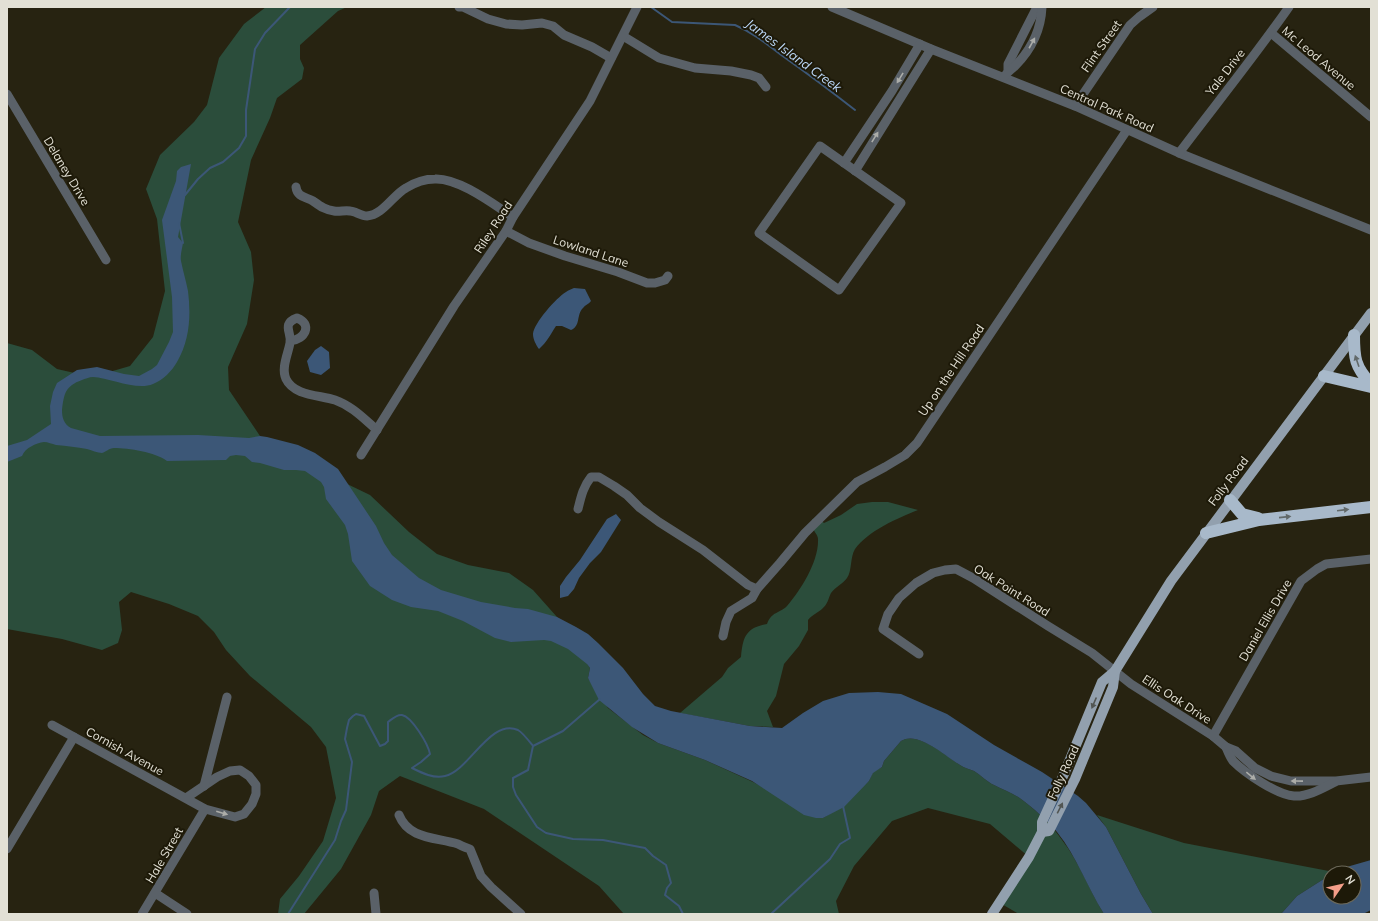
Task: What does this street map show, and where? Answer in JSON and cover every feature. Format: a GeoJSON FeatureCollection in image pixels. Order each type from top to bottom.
{"type":"FeatureCollection","features":[{"type":"Feature","properties":{"kind":"highway"},"geometry":{"type":"LineString","coordinates":[[1354,335],[1354,354],[1357,365],[1371,385]]}},
{"type":"Feature","properties":{"kind":"highway"},"geometry":{"type":"LineString","coordinates":[[1324,376],[1371,385]]}},
{"type":"Feature","properties":{"kind":"highway"},"geometry":{"type":"LineString","coordinates":[[1230,500],[1242,514],[1263,520]]}},
{"type":"Feature","properties":{"kind":"highway"},"geometry":{"type":"LineString","coordinates":[[1206,533],[1263,520],[1371,507]]}},
{"type":"Feature","properties":{"kind":"main road","name":"Folly Road"},"geometry":{"type":"LineString","coordinates":[[992,914],[1029,857],[1042,832],[1042,822],[1064,774],[1102,682],[1115,671],[1165,589],[1371,313]]}},
{"type":"Feature","properties":{"kind":"main road","name":"Folly Road"},"geometry":{"type":"LineString","coordinates":[[1042,832],[1049,831],[1075,779],[1113,687],[1115,671]]}},
{"type":"Feature","properties":{"kind":"street"},"geometry":{"type":"LineString","coordinates":[[458,7],[488,19],[506,24],[522,25],[542,23],[553,26],[564,35],[592,47],[611,58]]}},
{"type":"Feature","properties":{"kind":"street","name":"Riley Road"},"geometry":{"type":"LineString","coordinates":[[361,455],[446,318],[506,231],[513,217],[590,101],[637,7]]}},
{"type":"Feature","properties":{"kind":"street","name":"Central Park Road"},"geometry":{"type":"LineString","coordinates":[[832,7],[930,49],[1006,74],[1180,153],[1371,230]]}},
{"type":"Feature","properties":{"kind":"street"},"geometry":{"type":"LineString","coordinates":[[1006,74],[1008,64],[1038,7]]}},
{"type":"Feature","properties":{"kind":"street"},"geometry":{"type":"LineString","coordinates":[[1006,74],[1029,49],[1037,34],[1042,7]]}},
{"type":"Feature","properties":{"kind":"street","name":"Flint Street"},"geometry":{"type":"LineString","coordinates":[[1074,106],[1130,25],[1139,16],[1154,7]]}},
{"type":"Feature","properties":{"kind":"street","name":"Yale Drive"},"geometry":{"type":"LineString","coordinates":[[1180,153],[1289,7]]}},
{"type":"Feature","properties":{"kind":"street","name":"Mc Leod Avenue"},"geometry":{"type":"LineString","coordinates":[[1271,33],[1371,117]]}},
{"type":"Feature","properties":{"kind":"street"},"geometry":{"type":"LineString","coordinates":[[623,36],[659,58],[695,68],[731,70],[751,75],[759,78],[766,87]]}},
{"type":"Feature","properties":{"kind":"street"},"geometry":{"type":"LineString","coordinates":[[844,163],[892,91],[920,44]]}},
{"type":"Feature","properties":{"kind":"street"},"geometry":{"type":"LineString","coordinates":[[855,171],[930,49]]}},
{"type":"Feature","properties":{"kind":"street","name":"Delaney Drive"},"geometry":{"type":"LineString","coordinates":[[7,94],[106,260]]}},
{"type":"Feature","properties":{"kind":"street","name":"Up on the Hill Road"},"geometry":{"type":"LineString","coordinates":[[724,636],[726,622],[731,612],[752,598],[757,589],[802,535],[857,482],[905,455],[917,443],[1127,130]]}},
{"type":"Feature","properties":{"kind":"street"},"geometry":{"type":"LineString","coordinates":[[820,146],[844,163],[901,203],[839,290],[759,233],[820,146]]}},
{"type":"Feature","properties":{"kind":"street"},"geometry":{"type":"LineString","coordinates":[[296,187],[296,191],[301,196],[312,200],[324,209],[350,211],[367,216],[378,212],[406,188],[421,181],[436,179],[454,183],[469,189],[513,217]]}},
{"type":"Feature","properties":{"kind":"street","name":"Lowland Lane"},"geometry":{"type":"LineString","coordinates":[[506,231],[529,243],[647,283],[660,282],[665,280],[668,276]]}},
{"type":"Feature","properties":{"kind":"street"},"geometry":{"type":"LineString","coordinates":[[290,341],[285,372],[286,379],[292,386],[303,392],[335,400],[351,408],[377,430]]}},
{"type":"Feature","properties":{"kind":"street"},"geometry":{"type":"LineString","coordinates":[[578,509],[585,484],[592,477],[599,477],[627,495],[640,508],[659,522],[703,550],[748,585],[757,589]]}},
{"type":"Feature","properties":{"kind":"street","name":"Daniel Ellis Drive"},"geometry":{"type":"LineString","coordinates":[[1213,736],[1301,581],[1326,564],[1371,559]]}},
{"type":"Feature","properties":{"kind":"street","name":"Oak Point Road"},"geometry":{"type":"LineString","coordinates":[[919,654],[884,629],[888,614],[899,598],[916,583],[933,573],[956,569],[973,578],[1092,653],[1115,671]]}},
{"type":"Feature","properties":{"kind":"street","name":"Ellis Oak Drive"},"geometry":{"type":"LineString","coordinates":[[1115,671],[1131,684],[1213,736],[1226,747],[1236,751],[1255,768],[1271,776],[1291,781],[1336,781],[1371,777]]}},
{"type":"Feature","properties":{"kind":"street"},"geometry":{"type":"LineString","coordinates":[[204,786],[227,697]]}},
{"type":"Feature","properties":{"kind":"street","name":"Cornish Avenue"},"geometry":{"type":"LineString","coordinates":[[52,724],[205,809],[235,817],[244,814],[252,804],[256,794],[256,785],[249,776],[240,770],[230,771],[186,798]]}},
{"type":"Feature","properties":{"kind":"street"},"geometry":{"type":"LineString","coordinates":[[7,849],[74,737]]}},
{"type":"Feature","properties":{"kind":"street","name":"Ellis Oak Drive"},"geometry":{"type":"LineString","coordinates":[[1226,747],[1232,760],[1259,782],[1275,790],[1294,796],[1308,794],[1336,781]]}},
{"type":"Feature","properties":{"kind":"street","name":"Hale Street"},"geometry":{"type":"LineString","coordinates":[[142,914],[205,809]]}},
{"type":"Feature","properties":{"kind":"street"},"geometry":{"type":"LineString","coordinates":[[398,815],[410,831],[425,837],[458,844],[470,850],[481,876],[490,887],[521,914]]}},
{"type":"Feature","properties":{"kind":"street"},"geometry":{"type":"LineString","coordinates":[[155,893],[187,914]]}},
{"type":"Feature","properties":{"kind":"street"},"geometry":{"type":"LineString","coordinates":[[374,893],[376,914]]}},
{"type":"Feature","properties":{"kind":"green space"},"geometry":{"type":"Polygon","coordinates":[[[266,7],[347,7],[338,11],[300,45],[300,59],[304,68],[302,79],[277,98],[270,118],[251,160],[238,222],[251,252],[254,280],[247,324],[228,367],[229,390],[260,436],[285,454],[370,495],[409,532],[437,554],[468,565],[509,573],[533,590],[557,617],[590,668],[588,678],[608,708],[643,735],[658,743],[705,760],[753,782],[823,818],[833,812],[869,781],[873,772],[882,767],[884,761],[901,741],[916,739],[924,742],[962,766],[974,771],[991,784],[1018,797],[1043,818],[1068,849],[1104,914],[1019,914],[1000,903],[1029,857],[990,824],[928,808],[892,821],[854,866],[836,901],[839,914],[624,914],[599,886],[484,809],[400,776],[379,791],[371,815],[341,869],[304,914],[278,914],[280,899],[299,876],[323,841],[336,798],[326,747],[311,727],[250,676],[226,650],[214,632],[198,616],[169,604],[131,592],[119,602],[122,630],[118,643],[102,650],[62,639],[7,629],[7,343],[32,350],[57,369],[92,377],[130,366],[153,337],[165,291],[157,219],[146,189],[160,155],[194,122],[207,105],[219,58],[244,24],[266,7]]]}},
{"type":"Feature","properties":{"kind":"green space"},"geometry":{"type":"Polygon","coordinates":[[[888,502],[918,510],[875,531],[855,549],[852,556],[849,575],[831,593],[824,607],[808,620],[808,630],[799,646],[784,664],[776,696],[767,711],[773,727],[750,726],[680,713],[722,677],[728,668],[741,657],[746,635],[754,628],[767,624],[771,617],[784,609],[798,592],[808,575],[818,548],[818,538],[813,527],[812,519],[818,518],[824,523],[841,515],[857,504],[888,502]]]}},
{"type":"Feature","properties":{"kind":"green space"},"geometry":{"type":"Polygon","coordinates":[[[1097,815],[1184,843],[1322,870],[1322,880],[1297,896],[1281,914],[1153,914],[1106,827],[1097,815]]]}},
{"type":"Feature","properties":{"kind":"water"},"geometry":{"type":"Polygon","coordinates":[[[191,164],[178,237],[183,243],[181,259],[188,291],[189,309],[187,336],[181,354],[175,365],[164,378],[147,386],[131,385],[93,377],[76,382],[66,391],[64,399],[62,416],[67,425],[71,428],[100,436],[198,435],[249,438],[260,436],[298,445],[315,453],[338,469],[376,526],[384,543],[392,555],[419,578],[441,590],[481,602],[528,609],[557,617],[576,627],[588,634],[623,668],[643,694],[655,706],[671,711],[750,726],[782,728],[823,701],[849,693],[878,692],[901,694],[947,714],[994,745],[1042,772],[1086,803],[1106,827],[1153,914],[1104,914],[1064,842],[1045,819],[1018,797],[991,784],[974,771],[962,766],[932,746],[915,739],[901,741],[884,761],[882,767],[873,773],[869,781],[844,807],[823,818],[804,815],[752,781],[705,760],[658,743],[632,727],[599,700],[588,678],[590,668],[568,649],[551,641],[511,642],[495,638],[463,621],[438,611],[411,607],[392,600],[370,586],[352,561],[348,534],[345,525],[326,499],[324,487],[321,482],[305,471],[284,470],[252,462],[245,456],[236,455],[230,456],[226,460],[167,461],[156,455],[134,450],[114,448],[100,453],[87,449],[44,442],[31,446],[23,453],[22,456],[7,462],[7,446],[27,440],[51,424],[50,406],[53,392],[57,383],[77,370],[97,367],[139,376],[157,365],[173,332],[172,297],[162,220],[176,181],[177,171],[181,167],[191,164]]]}},
{"type":"Feature","properties":{"kind":"water"},"geometry":{"type":"Polygon","coordinates":[[[574,288],[585,289],[591,301],[581,311],[574,328],[571,330],[562,326],[556,326],[539,349],[533,336],[534,329],[546,311],[567,291],[574,288]]]}},
{"type":"Feature","properties":{"kind":"water"},"geometry":{"type":"Polygon","coordinates":[[[321,346],[329,352],[330,368],[321,375],[310,372],[307,361],[315,350],[321,346]]]}},
{"type":"Feature","properties":{"kind":"water"},"geometry":{"type":"Polygon","coordinates":[[[616,514],[621,520],[601,552],[590,563],[568,596],[560,598],[560,586],[566,577],[580,560],[607,519],[616,514]]]}},
{"type":"Feature","properties":{"kind":"water"},"geometry":{"type":"Polygon","coordinates":[[[1371,860],[1371,910],[1363,914],[1281,914],[1297,896],[1322,880],[1322,905],[1362,905],[1362,865],[1354,865],[1371,860]]]}},
{"type":"Feature","properties":{"kind":"waterway","name":"James Island Creek"},"geometry":{"type":"LineString","coordinates":[[185,195],[198,179],[210,168],[223,162],[239,148],[246,136],[246,110],[255,49],[265,33],[290,7]]}},
{"type":"Feature","properties":{"kind":"waterway","name":"James Island Creek"},"geometry":{"type":"LineString","coordinates":[[651,7],[672,22],[735,25],[742,28],[755,35],[855,110]]}},
{"type":"Feature","properties":{"kind":"waterway","name":"James Island Creek"},"geometry":{"type":"LineString","coordinates":[[179,223],[183,243]]}},
{"type":"Feature","properties":{"kind":"waterway"},"geometry":{"type":"LineString","coordinates":[[533,746],[563,731],[600,699]]}},
{"type":"Feature","properties":{"kind":"waterway"},"geometry":{"type":"LineString","coordinates":[[288,914],[335,840],[346,810],[352,762],[345,739],[349,720],[353,716],[356,714],[364,716],[380,746],[388,741],[388,722],[398,715],[406,717],[419,732],[430,754],[412,768],[424,774],[437,777],[445,776],[454,772],[498,731],[508,728],[518,730],[533,746]]}},
{"type":"Feature","properties":{"kind":"waterway"},"geometry":{"type":"LineString","coordinates":[[533,746],[528,770],[513,778],[513,787],[516,795],[537,827],[546,833],[573,839],[603,840],[645,848],[666,865],[671,883],[667,888],[665,895],[679,906],[683,914]]}},
{"type":"Feature","properties":{"kind":"waterway"},"geometry":{"type":"LineString","coordinates":[[771,914],[830,859],[840,844],[850,838],[843,806]]}}]}
